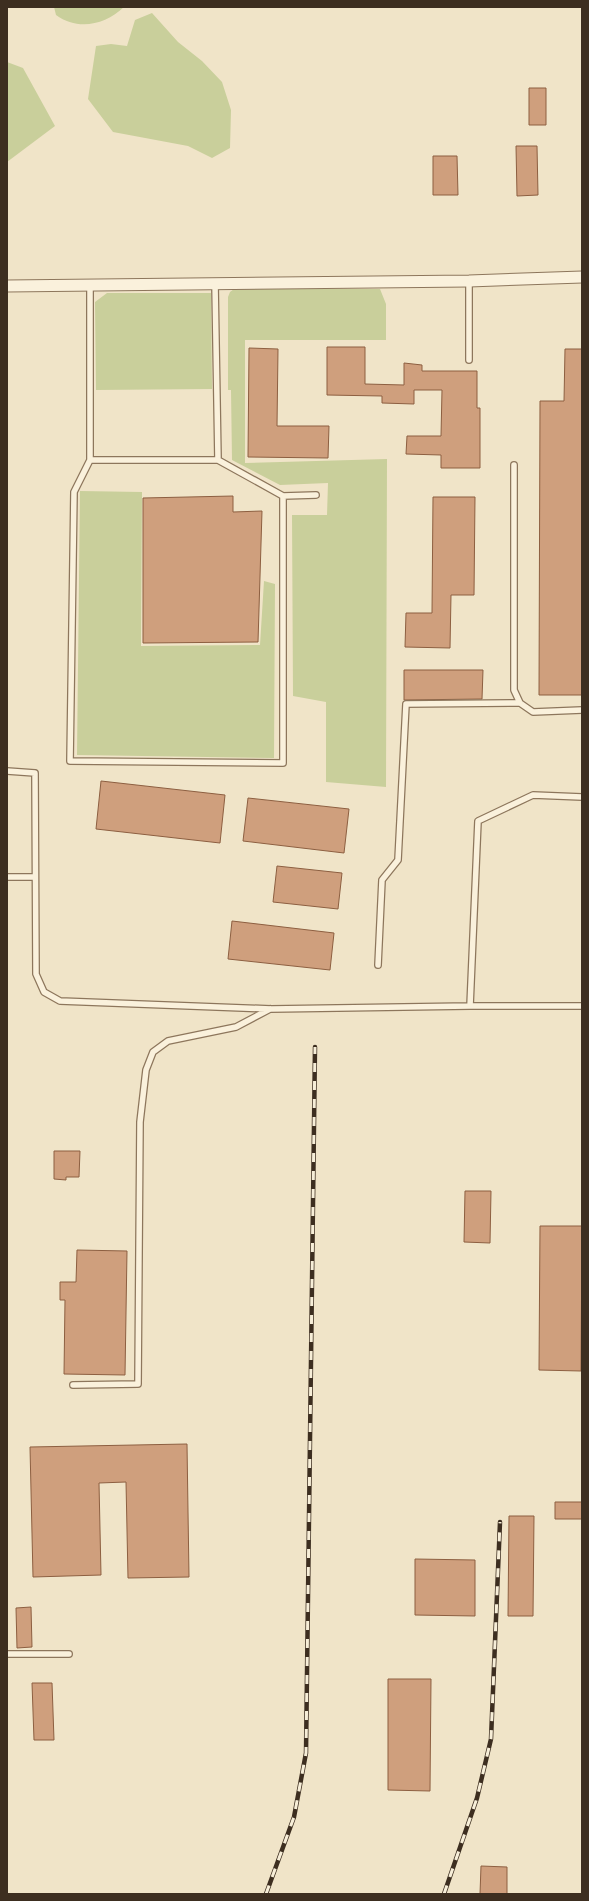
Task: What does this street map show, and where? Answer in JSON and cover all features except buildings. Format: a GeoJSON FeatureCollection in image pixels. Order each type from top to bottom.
{"type":"FeatureCollection","features":[{"type":"Feature","properties":{"kind":"street"},"geometry":{"type":"LineString","coordinates":[[7,286],[469,281],[582,277]]}},
{"type":"Feature","properties":{"kind":"lane"},"geometry":{"type":"LineString","coordinates":[[469,281],[469,360]]}},
{"type":"Feature","properties":{"kind":"lane"},"geometry":{"type":"LineString","coordinates":[[215,284],[218,460]]}},
{"type":"Feature","properties":{"kind":"lane"},"geometry":{"type":"LineString","coordinates":[[90,286],[90,460],[74,492],[70,761],[283,763],[283,496]]}},
{"type":"Feature","properties":{"kind":"lane"},"geometry":{"type":"LineString","coordinates":[[90,460],[218,460],[283,496],[316,495]]}},
{"type":"Feature","properties":{"kind":"lane"},"geometry":{"type":"LineString","coordinates":[[514,465],[514,690],[520,703],[533,712],[582,710]]}},
{"type":"Feature","properties":{"kind":"lane"},"geometry":{"type":"LineString","coordinates":[[378,965],[382,880],[398,860],[406,704],[520,703]]}},
{"type":"Feature","properties":{"kind":"lane"},"geometry":{"type":"LineString","coordinates":[[7,771],[35,773],[36,974],[44,992],[60,1001],[271,1009],[582,1006]]}},
{"type":"Feature","properties":{"kind":"lane"},"geometry":{"type":"LineString","coordinates":[[470,1006],[478,820],[533,796],[582,797]]}},
{"type":"Feature","properties":{"kind":"lane"},"geometry":{"type":"LineString","coordinates":[[7,876],[35,877]]}},
{"type":"Feature","properties":{"kind":"lane"},"geometry":{"type":"LineString","coordinates":[[73,1384],[138,1384],[140,1122],[146,1070],[153,1052],[168,1041],[236,1027],[271,1009]]}},
{"type":"Feature","properties":{"kind":"lane"},"geometry":{"type":"LineString","coordinates":[[7,1654],[69,1654]]}},
{"type":"Feature","properties":{"kind":"green space"},"geometry":{"type":"Polygon","coordinates":[[[54,7],[124,7],[117,13],[100,22],[82,24],[64,20],[56,15],[54,7]]]}},
{"type":"Feature","properties":{"kind":"green space"},"geometry":{"type":"Polygon","coordinates":[[[152,13],[178,42],[202,61],[222,82],[231,110],[230,148],[212,158],[188,146],[113,132],[88,99],[96,46],[111,44],[127,46],[135,20],[152,13]]]}},
{"type":"Feature","properties":{"kind":"green space"},"geometry":{"type":"Polygon","coordinates":[[[7,62],[23,68],[55,126],[7,162],[7,62]]]}},
{"type":"Feature","properties":{"kind":"green space"},"geometry":{"type":"Polygon","coordinates":[[[234,289],[380,289],[386,304],[386,340],[245,340],[245,463],[387,459],[386,787],[326,782],[326,702],[293,696],[292,515],[327,515],[328,483],[280,485],[232,460],[231,390],[228,390],[228,297],[230,292],[234,289]]]}},
{"type":"Feature","properties":{"kind":"green space"},"geometry":{"type":"Polygon","coordinates":[[[107,293],[211,293],[212,389],[96,390],[95,302],[107,293]]]}},
{"type":"Feature","properties":{"kind":"green space"},"geometry":{"type":"Polygon","coordinates":[[[80,491],[142,492],[141,646],[260,645],[264,581],[275,584],[274,758],[77,755],[80,491]]]}},
{"type":"Feature","properties":{"kind":"railway"},"geometry":{"type":"LineString","coordinates":[[266,1894],[294,1817],[306,1753],[315,1047]]}},
{"type":"Feature","properties":{"kind":"railway"},"geometry":{"type":"LineString","coordinates":[[444,1894],[477,1798],[491,1739],[500,1522]]}}]}
